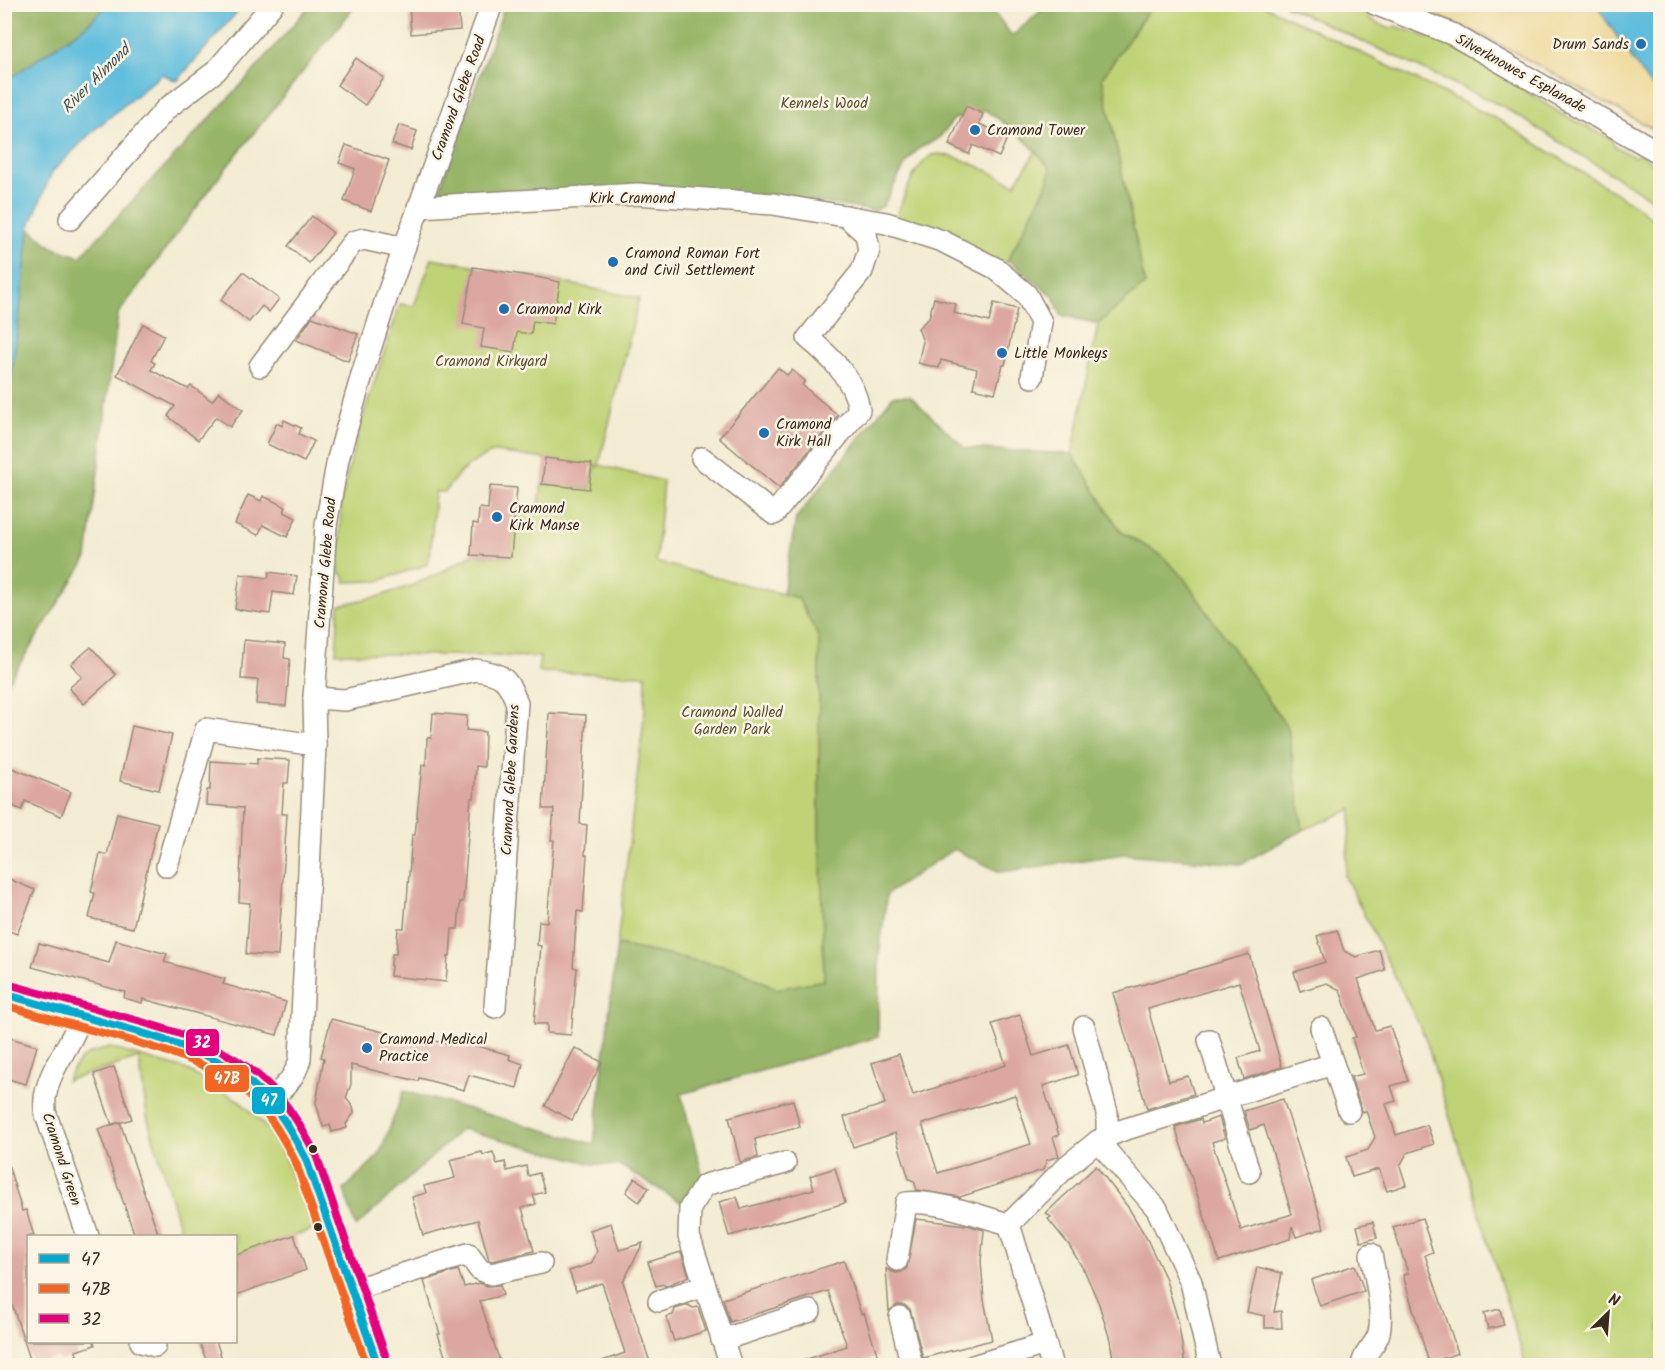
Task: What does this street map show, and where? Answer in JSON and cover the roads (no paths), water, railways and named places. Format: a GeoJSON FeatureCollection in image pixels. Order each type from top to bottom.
{"type":"FeatureCollection","features":[{"type":"Feature","properties":{"kind":"street"},"geometry":{"type":"LineString","coordinates":[[70,219],[166,109],[216,71],[273,4]]}},
{"type":"Feature","properties":{"kind":"street","name":"Cramond Glebe Road"},"geometry":{"type":"LineString","coordinates":[[270,1100],[289,1083],[297,1072],[300,1059],[315,745],[314,698],[329,501],[338,459],[363,371],[418,207],[492,4]]}},
{"type":"Feature","properties":{"kind":"street","name":"Silverknowes Esplanade"},"geometry":{"type":"LineString","coordinates":[[1375,4],[1461,39],[1660,153]]}},
{"type":"Feature","properties":{"kind":"street","name":"Kirk Cramond"},"geometry":{"type":"LineString","coordinates":[[418,207],[637,195],[773,204],[886,223],[942,241],[995,268],[1026,294],[1041,322],[1032,377]]}},
{"type":"Feature","properties":{"kind":"street"},"geometry":{"type":"LineString","coordinates":[[702,458],[774,514],[860,410],[857,394],[832,358],[808,338],[862,271],[869,250],[866,234],[845,216]]}},
{"type":"Feature","properties":{"kind":"street"},"geometry":{"type":"LineString","coordinates":[[260,366],[353,242],[364,239],[404,248]]}},
{"type":"Feature","properties":{"kind":"street","name":"Cramond Glebe Gardens"},"geometry":{"type":"LineString","coordinates":[[314,698],[345,700],[476,670],[493,672],[509,684],[517,703],[495,1007]]}},
{"type":"Feature","properties":{"kind":"street"},"geometry":{"type":"LineString","coordinates":[[167,866],[206,729],[315,745]]}},
{"type":"Feature","properties":{"kind":"street"},"geometry":{"type":"LineString","coordinates":[[4,994],[182,1045],[214,1058],[243,1076],[270,1100],[294,1134],[306,1159],[378,1365]]}},
{"type":"Feature","properties":{"kind":"street","name":"Cramond Green"},"geometry":{"type":"LineString","coordinates":[[81,1016],[77,1030],[56,1067],[46,1093],[45,1113],[88,1235]]}},
{"type":"Feature","properties":{"kind":"street"},"geometry":{"type":"LineString","coordinates":[[1084,1027],[1107,1113],[1102,1139],[1157,1209],[1191,1282],[1210,1365]]}},
{"type":"Feature","properties":{"kind":"street"},"geometry":{"type":"LineString","coordinates":[[1321,1028],[1349,1111]]}},
{"type":"Feature","properties":{"kind":"street"},"geometry":{"type":"LineString","coordinates":[[1209,1040],[1249,1172]]}},
{"type":"Feature","properties":{"kind":"street"},"geometry":{"type":"LineString","coordinates":[[1009,1224],[1067,1166],[1102,1139],[1120,1131],[1333,1064]]}},
{"type":"Feature","properties":{"kind":"street"},"geometry":{"type":"LineString","coordinates":[[731,1365],[688,1236],[690,1208],[705,1185],[785,1163]]}},
{"type":"Feature","properties":{"kind":"street"},"geometry":{"type":"LineString","coordinates":[[897,1260],[906,1203],[915,1202],[956,1210],[1009,1224]]}},
{"type":"Feature","properties":{"kind":"street"},"geometry":{"type":"LineString","coordinates":[[1009,1224],[1052,1365]]}},
{"type":"Feature","properties":{"kind":"street"},"geometry":{"type":"LineString","coordinates":[[352,1290],[468,1254],[480,1270],[491,1274],[541,1263]]}},
{"type":"Feature","properties":{"kind":"street"},"geometry":{"type":"LineString","coordinates":[[1363,1362],[1379,1332],[1380,1299],[1371,1254]]}},
{"type":"Feature","properties":{"kind":"street"},"geometry":{"type":"LineString","coordinates":[[659,1301],[705,1286]]}},
{"type":"Feature","properties":{"kind":"street"},"geometry":{"type":"LineString","coordinates":[[722,1340],[810,1311]]}},
{"type":"Feature","properties":{"kind":"street"},"geometry":{"type":"LineString","coordinates":[[900,1317],[912,1365]]}},
{"type":"Feature","properties":{"kind":"street"},"geometry":{"type":"LineString","coordinates":[[973,1365],[1045,1344]]}},
{"type":"Feature","properties":{"kind":"water","name":"River Almond"},"geometry":{"type":"Polygon","coordinates":[[[108,5],[243,5],[177,81],[162,74],[94,130],[52,172],[29,228],[5,423],[5,82],[87,25],[108,5]]]}},
{"type":"Feature","properties":{"kind":"water","name":"Drum Sands"},"geometry":{"type":"Polygon","coordinates":[[[1596,5],[1660,5],[1660,93],[1648,83],[1596,5]]]}},
{"type":"Feature","properties":{"kind":"place","name":"Drum Sands"},"geometry":{"type":"Point","coordinates":[1641,44]}},
{"type":"Feature","properties":{"kind":"place","name":"Cramond Tower"},"geometry":{"type":"Point","coordinates":[975,130]}},
{"type":"Feature","properties":{"kind":"place","name":"Cramond Roman Fort and Civil Settlement"},"geometry":{"type":"Point","coordinates":[613,262]}},
{"type":"Feature","properties":{"kind":"place","name":"Cramond Kirk"},"geometry":{"type":"Point","coordinates":[504,309]}},
{"type":"Feature","properties":{"kind":"place","name":"Little Monkeys"},"geometry":{"type":"Point","coordinates":[1002,353]}},
{"type":"Feature","properties":{"kind":"place","name":"Cramond Kirk Hall"},"geometry":{"type":"Point","coordinates":[764,433]}},
{"type":"Feature","properties":{"kind":"place","name":"Cramond Kirk Manse"},"geometry":{"type":"Point","coordinates":[497,517]}},
{"type":"Feature","properties":{"kind":"place","name":"Cramond Medical Practice"},"geometry":{"type":"Point","coordinates":[367,1048]}},
{"type":"Feature","properties":{"kind":"park label","name":"Kennels Wood"},"geometry":{"type":"Point","coordinates":[824,103]}},
{"type":"Feature","properties":{"kind":"park label","name":"Cramond Kirkyard"},"geometry":{"type":"Point","coordinates":[491,361]}},
{"type":"Feature","properties":{"kind":"park label","name":"Cramond Walled Garden Park"},"geometry":{"type":"Point","coordinates":[732,720]}}]}
